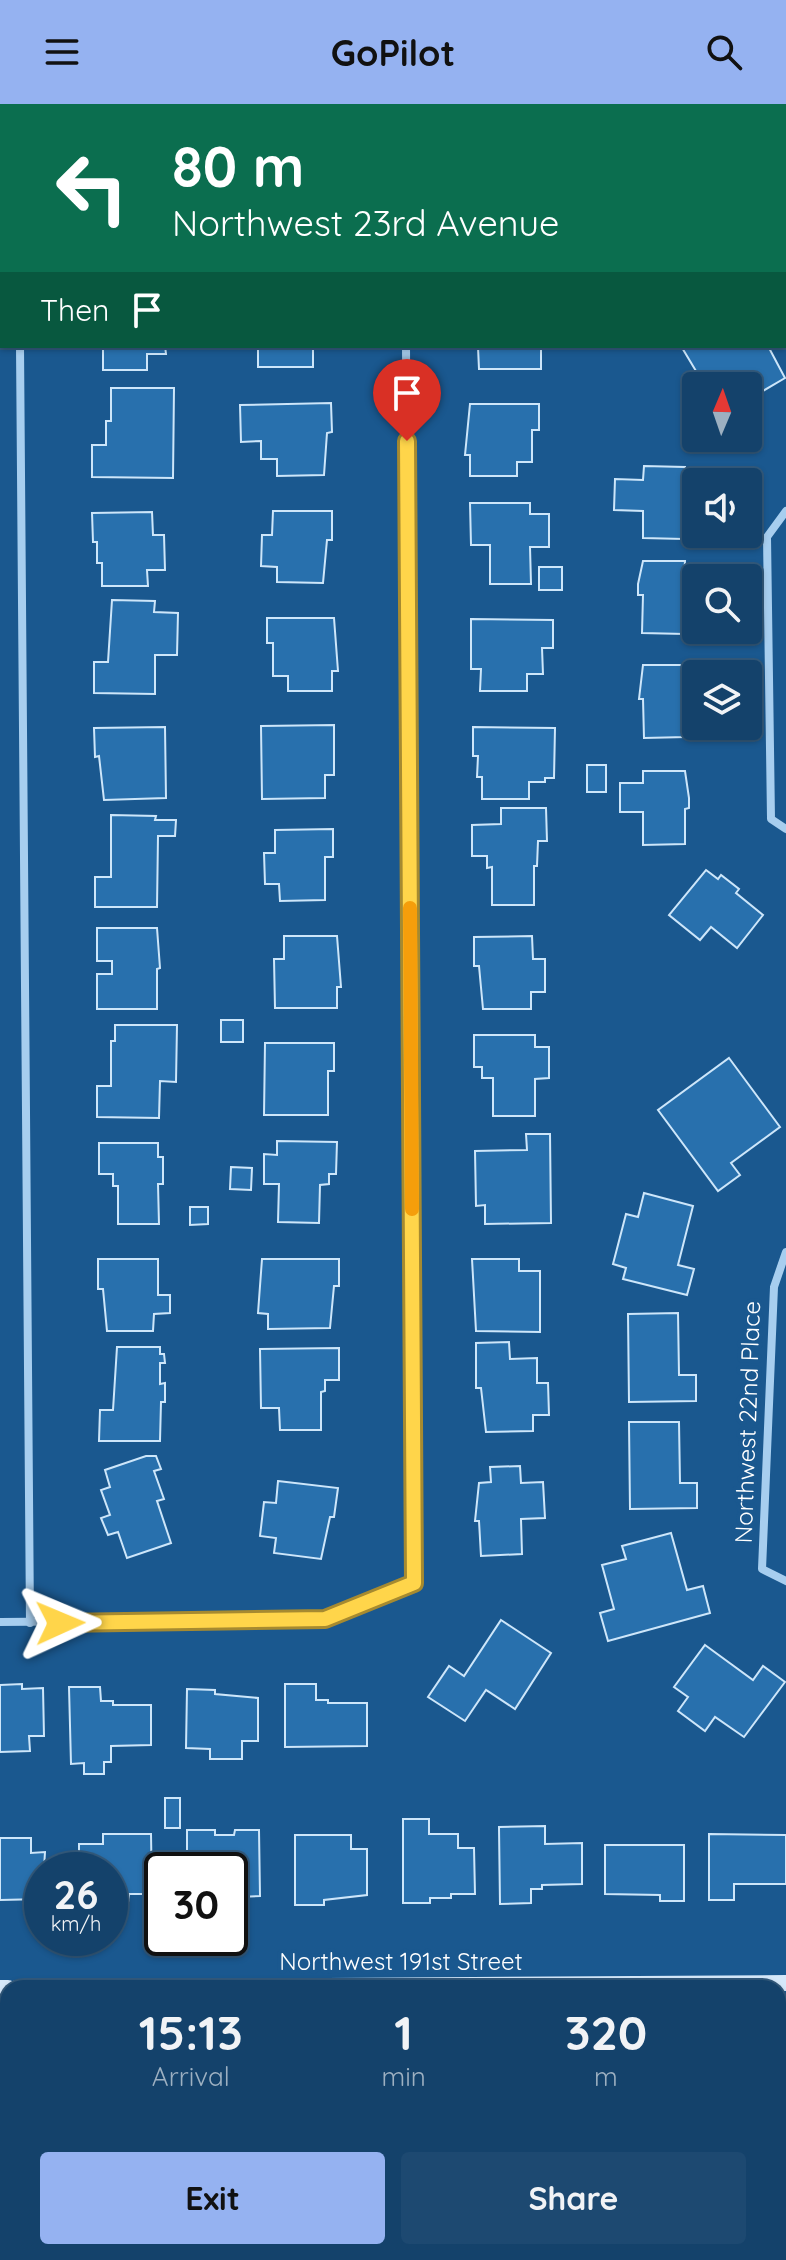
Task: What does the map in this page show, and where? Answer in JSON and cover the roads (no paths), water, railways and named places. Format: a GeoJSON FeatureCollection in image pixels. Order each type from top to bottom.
{"type":"FeatureCollection","features":[{"type":"Feature","properties":{"kind":"street"},"geometry":{"type":"LineString","coordinates":[[20,348],[30,1623]]}},
{"type":"Feature","properties":{"kind":"street"},"geometry":{"type":"LineString","coordinates":[[0,1622],[325,1619],[414,1583],[406,348]]}},
{"type":"Feature","properties":{"kind":"street"},"geometry":{"type":"LineString","coordinates":[[786,511],[767,537],[771,819],[786,829]]}},
{"type":"Feature","properties":{"kind":"street","name":"Northwest 22nd Place"},"geometry":{"type":"LineString","coordinates":[[786,1252],[774,1287],[762,1569],[786,1581]]}}]}
